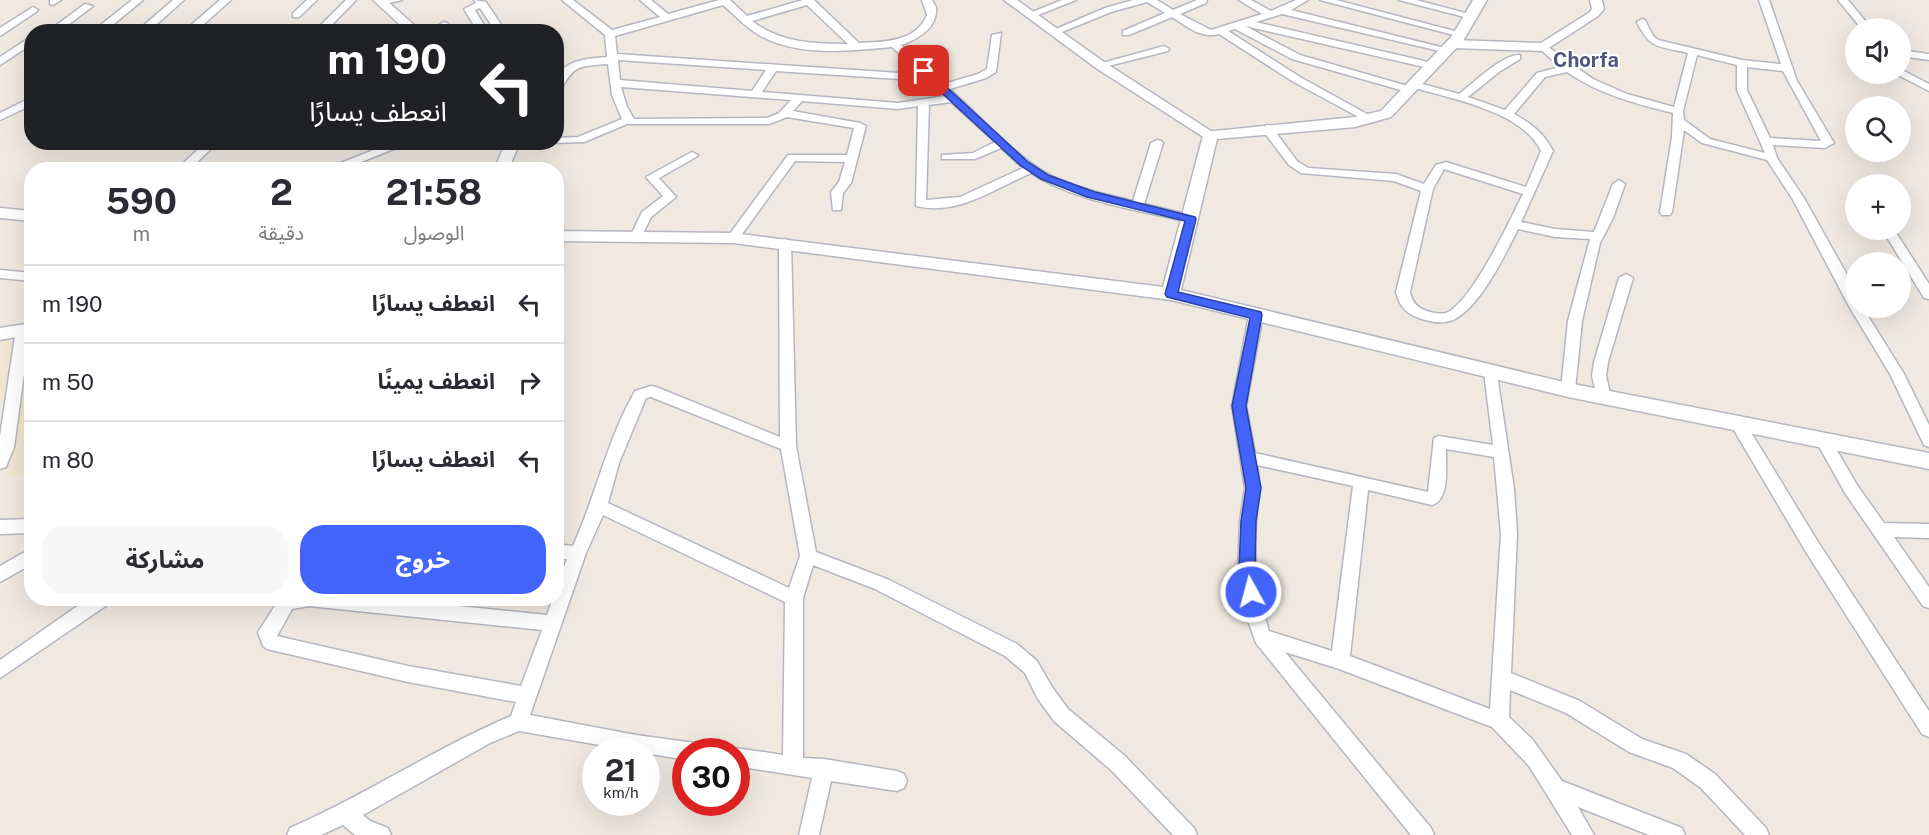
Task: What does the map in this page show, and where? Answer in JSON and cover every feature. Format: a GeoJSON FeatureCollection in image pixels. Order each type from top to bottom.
{"type":"FeatureCollection","features":[{"type":"Feature","properties":{"kind":"main road"},"geometry":{"type":"LineString","coordinates":[[1171,294],[1210,135],[1370,119],[1395,107],[1454,43],[1480,0]]}},
{"type":"Feature","properties":{"kind":"main road"},"geometry":{"type":"LineString","coordinates":[[0,213],[24,215]]}},
{"type":"Feature","properties":{"kind":"main road"},"geometry":{"type":"LineString","coordinates":[[564,236],[733,238],[1171,294],[1568,390],[1929,461]]}},
{"type":"Feature","properties":{"kind":"street"},"geometry":{"type":"LineString","coordinates":[[107,24],[138,0]]}},
{"type":"Feature","properties":{"kind":"street"},"geometry":{"type":"LineString","coordinates":[[150,24],[179,0]]}},
{"type":"Feature","properties":{"kind":"street"},"geometry":{"type":"LineString","coordinates":[[198,24],[226,0]]}},
{"type":"Feature","properties":{"kind":"street"},"geometry":{"type":"LineString","coordinates":[[296,15],[312,0]]}},
{"type":"Feature","properties":{"kind":"street"},"geometry":{"type":"LineString","coordinates":[[327,24],[351,0]]}},
{"type":"Feature","properties":{"kind":"street"},"geometry":{"type":"LineString","coordinates":[[381,2],[397,0]]}},
{"type":"Feature","properties":{"kind":"street"},"geometry":{"type":"LineString","coordinates":[[567,0],[610,34],[616,83],[623,114],[628,120],[639,123],[763,122],[777,119],[799,98]]}},
{"type":"Feature","properties":{"kind":"street"},"geometry":{"type":"LineString","coordinates":[[645,0],[668,18]]}},
{"type":"Feature","properties":{"kind":"street"},"geometry":{"type":"LineString","coordinates":[[610,34],[725,1],[745,20],[766,35],[782,40],[857,47],[894,44],[908,40],[929,23],[934,15],[932,6],[927,0]]}},
{"type":"Feature","properties":{"kind":"street"},"geometry":{"type":"LineString","coordinates":[[1010,0],[1100,65],[1210,135]]}},
{"type":"Feature","properties":{"kind":"street"},"geometry":{"type":"LineString","coordinates":[[1030,15],[1071,0]]}},
{"type":"Feature","properties":{"kind":"street"},"geometry":{"type":"LineString","coordinates":[[1054,32],[1108,10],[1144,0]]}},
{"type":"Feature","properties":{"kind":"street"},"geometry":{"type":"LineString","coordinates":[[1150,0],[1206,32],[1221,31],[1270,15],[1303,0]]}},
{"type":"Feature","properties":{"kind":"street"},"geometry":{"type":"LineString","coordinates":[[1244,0],[1270,15]]}},
{"type":"Feature","properties":{"kind":"street"},"geometry":{"type":"LineString","coordinates":[[1325,0],[1454,43]]}},
{"type":"Feature","properties":{"kind":"street"},"geometry":{"type":"LineString","coordinates":[[1404,0],[1472,16]]}},
{"type":"Feature","properties":{"kind":"street"},"geometry":{"type":"LineString","coordinates":[[1282,11],[1454,43],[1544,47],[1594,14],[1598,9],[1596,0]]}},
{"type":"Feature","properties":{"kind":"street"},"geometry":{"type":"LineString","coordinates":[[1764,0],[1787,68],[1803,103],[1828,144],[1766,141]]}},
{"type":"Feature","properties":{"kind":"street"},"geometry":{"type":"LineString","coordinates":[[1843,0],[1858,18]]}},
{"type":"Feature","properties":{"kind":"street"},"geometry":{"type":"LineString","coordinates":[[745,20],[809,1],[857,47]]}},
{"type":"Feature","properties":{"kind":"street"},"geometry":{"type":"LineString","coordinates":[[1126,33],[1203,1]]}},
{"type":"Feature","properties":{"kind":"street"},"geometry":{"type":"LineString","coordinates":[[381,2],[407,24]]}},
{"type":"Feature","properties":{"kind":"street"},"geometry":{"type":"LineString","coordinates":[[478,24],[469,9],[481,2],[496,24]]}},
{"type":"Feature","properties":{"kind":"street"},"geometry":{"type":"LineString","coordinates":[[63,24],[88,6]]}},
{"type":"Feature","properties":{"kind":"street"},"geometry":{"type":"LineString","coordinates":[[0,33],[33,10]]}},
{"type":"Feature","properties":{"kind":"street"},"geometry":{"type":"LineString","coordinates":[[1642,22],[1649,37],[1655,42],[1742,63],[1787,68]]}},
{"type":"Feature","properties":{"kind":"street"},"geometry":{"type":"LineString","coordinates":[[1242,24],[1433,66]]}},
{"type":"Feature","properties":{"kind":"street"},"geometry":{"type":"LineString","coordinates":[[1242,24],[1296,57],[1459,99],[1507,115],[1529,126],[1545,142],[1545,156],[1513,224],[1494,263],[1472,297],[1456,312],[1439,318],[1414,311],[1405,302],[1403,292],[1427,189],[1440,167],[1446,165],[1528,192]]}},
{"type":"Feature","properties":{"kind":"street"},"geometry":{"type":"LineString","coordinates":[[1221,31],[1288,74],[1370,119]]}},
{"type":"Feature","properties":{"kind":"street"},"geometry":{"type":"LineString","coordinates":[[0,33],[24,34]]}},
{"type":"Feature","properties":{"kind":"street"},"geometry":{"type":"LineString","coordinates":[[942,88],[982,76],[992,70],[997,34]]}},
{"type":"Feature","properties":{"kind":"street"},"geometry":{"type":"LineString","coordinates":[[894,44],[1032,168],[1062,185],[1137,207],[1191,219]]}},
{"type":"Feature","properties":{"kind":"street"},"geometry":{"type":"LineString","coordinates":[[0,62],[24,45]]}},
{"type":"Feature","properties":{"kind":"street"},"geometry":{"type":"LineString","coordinates":[[1544,47],[1569,69],[1601,88],[1679,116],[1706,141],[1771,158]]}},
{"type":"Feature","properties":{"kind":"street"},"geometry":{"type":"LineString","coordinates":[[1100,65],[1164,49]]}},
{"type":"Feature","properties":{"kind":"street"},"geometry":{"type":"LineString","coordinates":[[1666,212],[1679,116],[1693,53]]}},
{"type":"Feature","properties":{"kind":"street"},"geometry":{"type":"LineString","coordinates":[[1911,55],[1929,57]]}},
{"type":"Feature","properties":{"kind":"street"},"geometry":{"type":"LineString","coordinates":[[1459,99],[1495,70],[1516,57]]}},
{"type":"Feature","properties":{"kind":"street"},"geometry":{"type":"LineString","coordinates":[[564,72],[570,66],[613,59],[899,76],[924,71]]}},
{"type":"Feature","properties":{"kind":"street"},"geometry":{"type":"LineString","coordinates":[[1742,63],[1742,90],[1766,141],[1771,158],[1798,198],[1845,286]]}},
{"type":"Feature","properties":{"kind":"street"},"geometry":{"type":"LineString","coordinates":[[756,93],[773,68]]}},
{"type":"Feature","properties":{"kind":"street"},"geometry":{"type":"LineString","coordinates":[[1507,115],[1541,75],[1546,72],[1569,69]]}},
{"type":"Feature","properties":{"kind":"street"},"geometry":{"type":"LineString","coordinates":[[1911,78],[1929,88]]}},
{"type":"Feature","properties":{"kind":"street"},"geometry":{"type":"LineString","coordinates":[[616,83],[898,106],[953,98]]}},
{"type":"Feature","properties":{"kind":"street"},"geometry":{"type":"LineString","coordinates":[[0,117],[24,104]]}},
{"type":"Feature","properties":{"kind":"street"},"geometry":{"type":"LineString","coordinates":[[924,104],[918,199],[920,203],[963,202],[991,186],[1032,168]]}},
{"type":"Feature","properties":{"kind":"street"},"geometry":{"type":"LineString","coordinates":[[784,113],[858,125],[860,128],[845,183],[837,192],[837,207]]}},
{"type":"Feature","properties":{"kind":"street"},"geometry":{"type":"LineString","coordinates":[[564,141],[580,140],[628,120]]}},
{"type":"Feature","properties":{"kind":"street"},"geometry":{"type":"LineString","coordinates":[[1267,128],[1293,163],[1305,171],[1396,178],[1427,189]]}},
{"type":"Feature","properties":{"kind":"street"},"geometry":{"type":"LineString","coordinates":[[946,157],[975,156],[1003,143]]}},
{"type":"Feature","properties":{"kind":"street"},"geometry":{"type":"LineString","coordinates":[[1137,207],[1157,143]]}},
{"type":"Feature","properties":{"kind":"street"},"geometry":{"type":"LineString","coordinates":[[193,162],[205,150]]}},
{"type":"Feature","properties":{"kind":"street"},"geometry":{"type":"LineString","coordinates":[[348,162],[376,150]]}},
{"type":"Feature","properties":{"kind":"street"},"geometry":{"type":"LineString","coordinates":[[636,237],[646,215],[670,197],[652,177],[692,155]]}},
{"type":"Feature","properties":{"kind":"street"},"geometry":{"type":"LineString","coordinates":[[733,238],[792,158],[852,159]]}},
{"type":"Feature","properties":{"kind":"street"},"geometry":{"type":"LineString","coordinates":[[1568,390],[1575,321],[1594,243],[1619,184]]}},
{"type":"Feature","properties":{"kind":"street"},"geometry":{"type":"LineString","coordinates":[[1513,224],[1555,233],[1598,236]]}},
{"type":"Feature","properties":{"kind":"street"},"geometry":{"type":"LineString","coordinates":[[1895,240],[1929,295]]}},
{"type":"Feature","properties":{"kind":"street"},"geometry":{"type":"LineString","coordinates":[[785,243],[788,446],[808,556],[794,598],[793,764]]}},
{"type":"Feature","properties":{"kind":"street"},"geometry":{"type":"LineString","coordinates":[[0,274],[24,276]]}},
{"type":"Feature","properties":{"kind":"street"},"geometry":{"type":"LineString","coordinates":[[1604,397],[1599,376],[1601,362],[1626,278]]}},
{"type":"Feature","properties":{"kind":"street"},"geometry":{"type":"LineString","coordinates":[[1256,315],[1239,406],[1253,488],[1248,521],[1247,569],[1255,615],[1262,637],[1424,835]]}},
{"type":"Feature","properties":{"kind":"street"},"geometry":{"type":"LineString","coordinates":[[1863,318],[1897,374],[1929,441]]}},
{"type":"Feature","properties":{"kind":"street"},"geometry":{"type":"LineString","coordinates":[[0,334],[24,330]]}},
{"type":"Feature","properties":{"kind":"street"},"geometry":{"type":"LineString","coordinates":[[0,463],[6,447],[24,346]]}},
{"type":"Feature","properties":{"kind":"street"},"geometry":{"type":"LineString","coordinates":[[1491,372],[1509,534],[1499,721]]}},
{"type":"Feature","properties":{"kind":"street"},"geometry":{"type":"LineString","coordinates":[[564,591],[599,506],[614,454],[637,400],[645,392],[661,395],[788,446]]}},
{"type":"Feature","properties":{"kind":"street"},"geometry":{"type":"LineString","coordinates":[[1739,425],[1812,547],[1929,728]]}},
{"type":"Feature","properties":{"kind":"street"},"geometry":{"type":"LineString","coordinates":[[1824,441],[1851,489],[1929,601]]}},
{"type":"Feature","properties":{"kind":"street"},"geometry":{"type":"LineString","coordinates":[[1247,457],[1432,499],[1436,496],[1439,442],[1501,452]]}},
{"type":"Feature","properties":{"kind":"street"},"geometry":{"type":"LineString","coordinates":[[1340,661],[1361,482]]}},
{"type":"Feature","properties":{"kind":"street"},"geometry":{"type":"LineString","coordinates":[[599,506],[794,598]]}},
{"type":"Feature","properties":{"kind":"street"},"geometry":{"type":"LineString","coordinates":[[0,527],[24,526]]}},
{"type":"Feature","properties":{"kind":"street"},"geometry":{"type":"LineString","coordinates":[[1878,530],[1929,531]]}},
{"type":"Feature","properties":{"kind":"street"},"geometry":{"type":"LineString","coordinates":[[564,552],[578,553]]}},
{"type":"Feature","properties":{"kind":"street"},"geometry":{"type":"LineString","coordinates":[[808,556],[900,592],[1011,650],[1031,667],[1045,693],[1061,715],[1124,769],[1186,835]]}},
{"type":"Feature","properties":{"kind":"street"},"geometry":{"type":"LineString","coordinates":[[0,575],[24,560]]}},
{"type":"Feature","properties":{"kind":"street"},"geometry":{"type":"LineString","coordinates":[[0,670],[89,606]]}},
{"type":"Feature","properties":{"kind":"street"},"geometry":{"type":"LineString","coordinates":[[285,606],[267,632],[269,640],[273,643],[318,655],[527,696]]}},
{"type":"Feature","properties":{"kind":"street"},"geometry":{"type":"LineString","coordinates":[[380,606],[552,623]]}},
{"type":"Feature","properties":{"kind":"street"},"geometry":{"type":"LineString","coordinates":[[518,722],[558,606]]}},
{"type":"Feature","properties":{"kind":"street"},"geometry":{"type":"LineString","coordinates":[[1262,637],[1340,661],[1499,721],[1515,732],[1584,835]]}},
{"type":"Feature","properties":{"kind":"street"},"geometry":{"type":"LineString","coordinates":[[1501,678],[1573,707],[1636,746],[1679,761],[1708,781],[1759,835]]}},
{"type":"Feature","properties":{"kind":"street"},"geometry":{"type":"LineString","coordinates":[[297,835],[345,814],[483,737],[518,722],[672,749]]}},
{"type":"Feature","properties":{"kind":"street"},"geometry":{"type":"LineString","coordinates":[[750,759],[824,768],[897,781]]}},
{"type":"Feature","properties":{"kind":"street"},"geometry":{"type":"LineString","coordinates":[[809,835],[824,768]]}},
{"type":"Feature","properties":{"kind":"street"},"geometry":{"type":"LineString","coordinates":[[1553,787],[1675,835]]}},
{"type":"Feature","properties":{"kind":"street"},"geometry":{"type":"LineString","coordinates":[[345,814],[369,833]]}},
{"type":"Feature","properties":{"kind":"shaded area"},"geometry":{"type":"Polygon","coordinates":[[[0,334],[18,337],[9,397],[0,402],[0,334]]]}},
{"type":"Feature","properties":{"kind":"shaded area"},"geometry":{"type":"Polygon","coordinates":[[[24,372],[24,473],[6,478],[24,372]]]}},
{"type":"Feature","properties":{"kind":"district","name":"Chorfa"},"geometry":{"type":"Point","coordinates":[1586,60]}},
{"type":"Feature","properties":{"kind":"route"},"geometry":{"type":"LineString","coordinates":[[924,71],[1025,164],[1045,177],[1062,185],[1127,205],[1191,219],[1171,294],[1256,315],[1239,406],[1244,446],[1253,488],[1248,521],[1247,569],[1251,592]]}}]}
